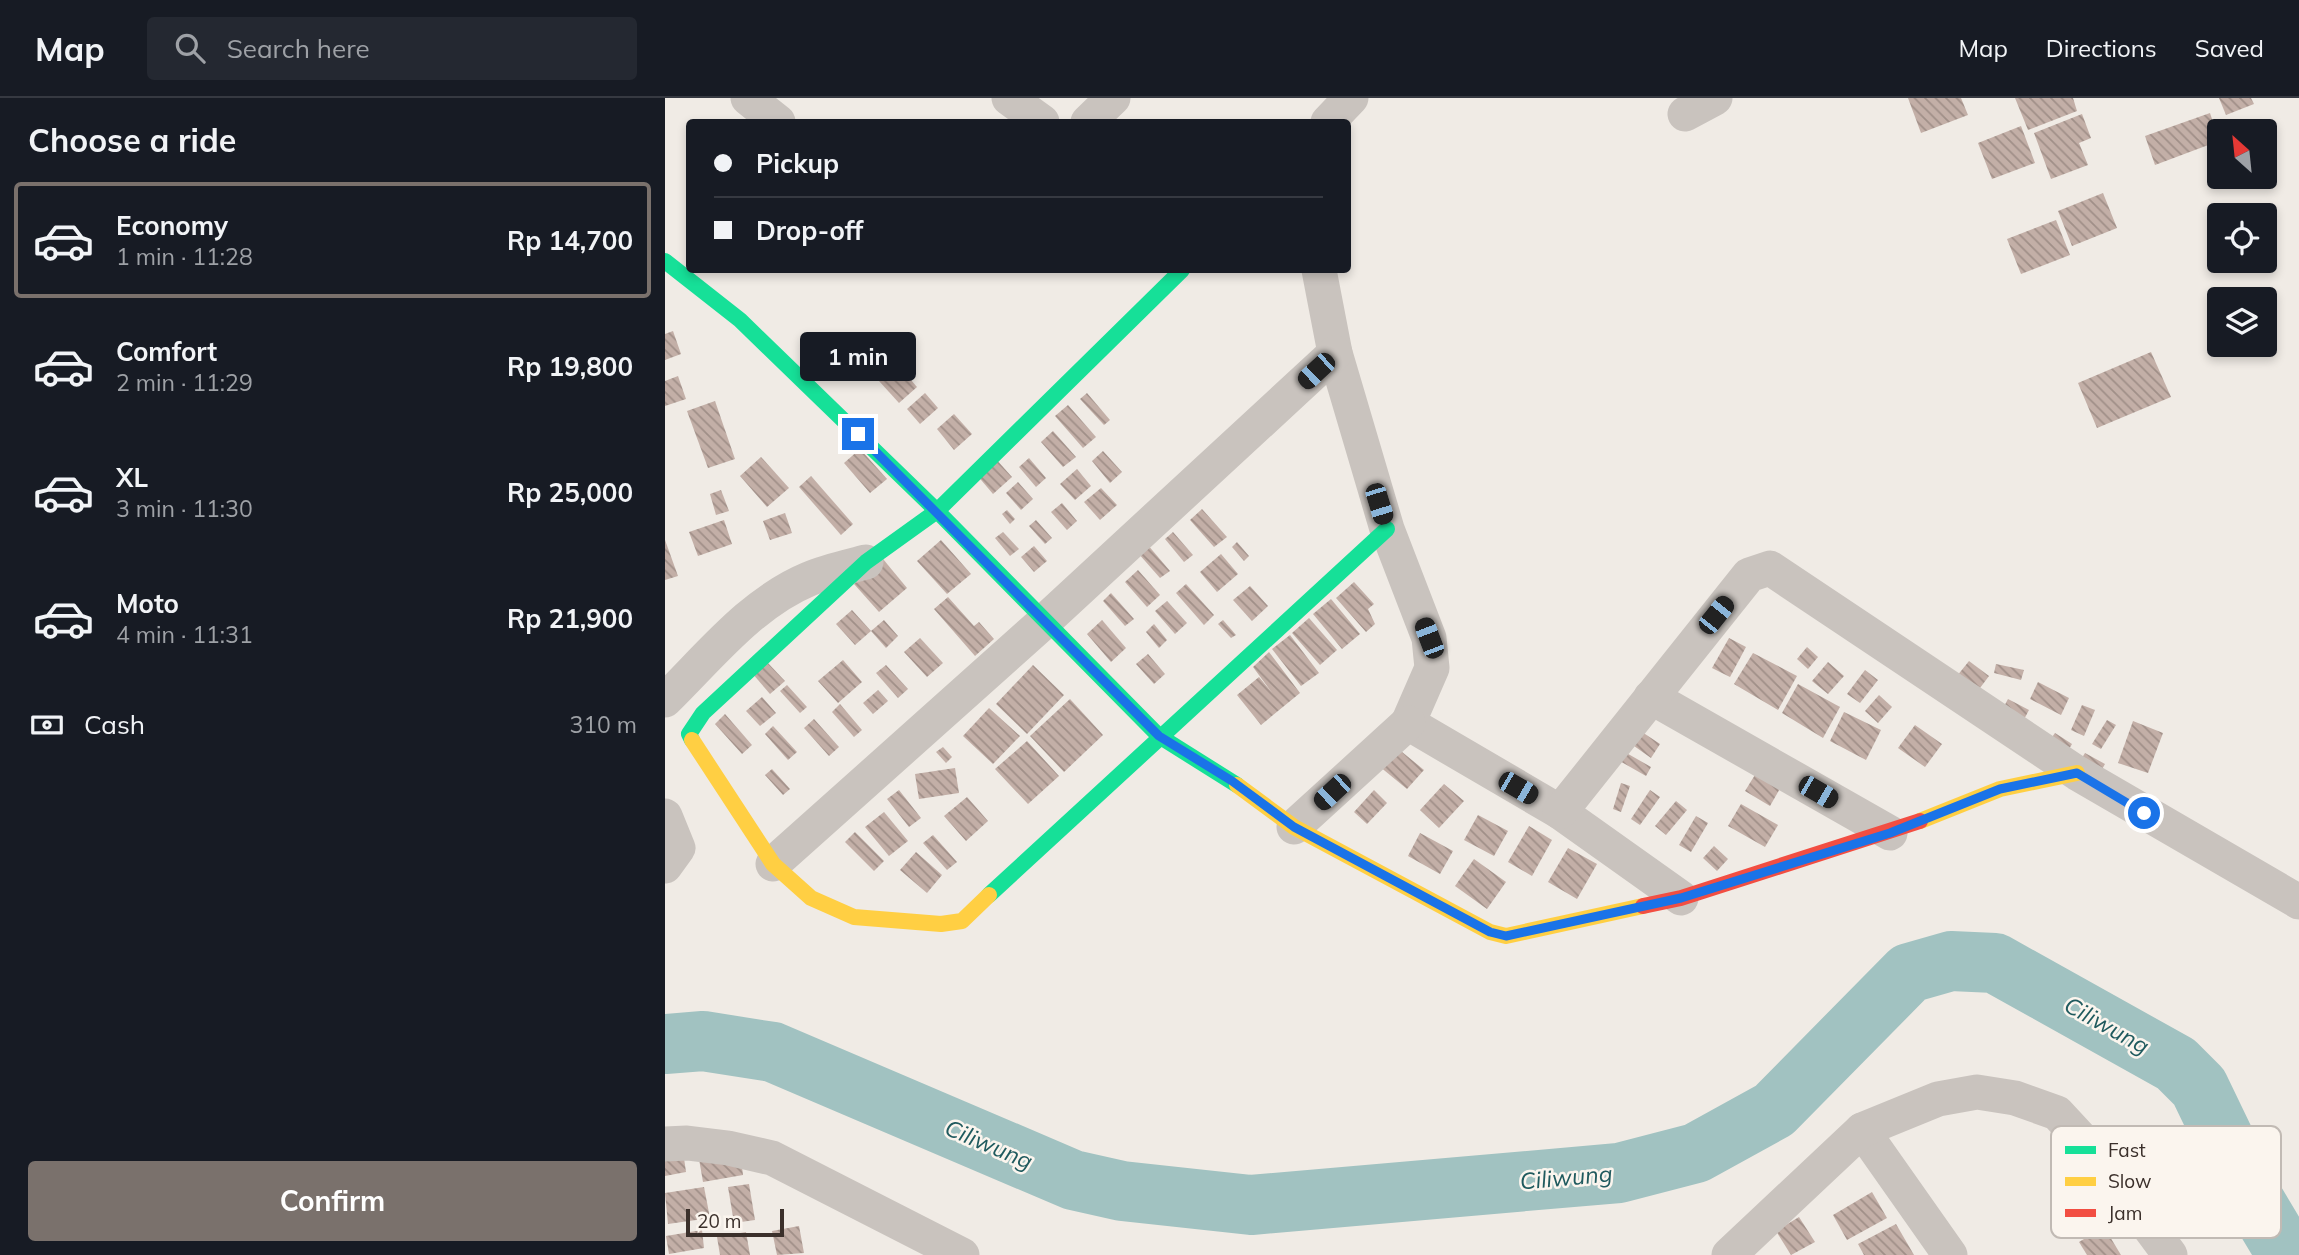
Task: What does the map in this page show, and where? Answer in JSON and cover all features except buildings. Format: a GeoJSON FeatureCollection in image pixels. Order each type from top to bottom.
{"type":"FeatureCollection","features":[{"type":"Feature","properties":{"kind":"street"},"geometry":{"type":"LineString","coordinates":[[748,98],[774,119]]}},
{"type":"Feature","properties":{"kind":"street"},"geometry":{"type":"LineString","coordinates":[[1009,98],[1038,119]]}},
{"type":"Feature","properties":{"kind":"street"},"geometry":{"type":"LineString","coordinates":[[1091,119],[1113,98]]}},
{"type":"Feature","properties":{"kind":"street"},"geometry":{"type":"LineString","coordinates":[[1331,119],[1351,98]]}},
{"type":"Feature","properties":{"kind":"street"},"geometry":{"type":"LineString","coordinates":[[665,261],[740,320],[937,510],[1159,736],[1232,781],[1294,827],[1490,932],[1506,936],[1681,898],[1890,833],[2000,789],[2077,773]]}},
{"type":"Feature","properties":{"kind":"street"},"geometry":{"type":"LineString","coordinates":[[1179,273],[937,510],[866,562],[703,713],[689,734],[773,864],[811,898],[854,917],[954,923],[972,913],[1159,736],[1387,529]]}},
{"type":"Feature","properties":{"kind":"street"},"geometry":{"type":"LineString","coordinates":[[1294,827],[1408,723],[1432,668],[1429,638],[1387,529],[1335,353],[1320,273]]}},
{"type":"Feature","properties":{"kind":"street"},"geometry":{"type":"LineString","coordinates":[[773,864],[1046,620],[1335,353]]}},
{"type":"Feature","properties":{"kind":"street"},"geometry":{"type":"LineString","coordinates":[[665,700],[734,630],[787,590],[810,578],[866,562]]}},
{"type":"Feature","properties":{"kind":"street"},"geometry":{"type":"LineString","coordinates":[[1560,812],[1749,575],[1757,569],[1770,568],[2077,773],[2299,902]]}},
{"type":"Feature","properties":{"kind":"street"},"geometry":{"type":"LineString","coordinates":[[1651,696],[1890,833]]}},
{"type":"Feature","properties":{"kind":"street"},"geometry":{"type":"LineString","coordinates":[[1408,723],[1560,812],[1681,898]]}},
{"type":"Feature","properties":{"kind":"street"},"geometry":{"type":"LineString","coordinates":[[665,816],[678,848],[665,866]]}},
{"type":"Feature","properties":{"kind":"street"},"geometry":{"type":"LineString","coordinates":[[1729,1255],[1862,1130],[1938,1100],[1977,1092],[2015,1098],[2057,1113],[2069,1126]]}},
{"type":"Feature","properties":{"kind":"street"},"geometry":{"type":"LineString","coordinates":[[1862,1130],[1950,1255]]}},
{"type":"Feature","properties":{"kind":"street"},"geometry":{"type":"LineString","coordinates":[[665,1144],[687,1143],[727,1148],[772,1158],[961,1255]]}},
{"type":"Feature","properties":{"kind":"street"},"geometry":{"type":"LineString","coordinates":[[2157,1238],[2170,1255]]}},
{"type":"Feature","properties":{"kind":"waterway","name":"Ciliwung"},"geometry":{"type":"LineString","coordinates":[[665,1044],[703,1041],[773,1052],[1073,1180],[1122,1191],[1251,1205],[1619,1173],[1696,1153],[1774,1110],[1909,973],[1951,961],[1995,963],[2176,1064],[2199,1087],[2218,1126]]}},
{"type":"Feature","properties":{"kind":"waterway","name":"Ciliwung"},"geometry":{"type":"LineString","coordinates":[[2277,1238],[2287,1255]]}},
{"type":"Feature","properties":{"kind":"traffic: fast"},"geometry":{"type":"LineString","coordinates":[[665,261],[740,320],[937,511],[1159,736],[1237,785]]}},
{"type":"Feature","properties":{"kind":"traffic: fast"},"geometry":{"type":"LineString","coordinates":[[692,740],[689,734],[703,713],[866,562],[937,511],[1179,273]]}},
{"type":"Feature","properties":{"kind":"traffic: fast"},"geometry":{"type":"LineString","coordinates":[[989,895],[1387,529]]}},
{"type":"Feature","properties":{"kind":"traffic: slow"},"geometry":{"type":"LineString","coordinates":[[692,740],[773,864],[811,898],[854,917],[941,924],[962,921],[989,895]]}},
{"type":"Feature","properties":{"kind":"traffic: slow"},"geometry":{"type":"LineString","coordinates":[[1920,821],[2000,789],[2077,773]]}},
{"type":"Feature","properties":{"kind":"traffic: slow"},"geometry":{"type":"LineString","coordinates":[[1237,785],[1294,827],[1490,932],[1506,936],[1643,906]]}},
{"type":"Feature","properties":{"kind":"traffic: jam"},"geometry":{"type":"LineString","coordinates":[[1643,906],[1681,898],[1920,821]]}},
{"type":"Feature","properties":{"kind":"route"},"geometry":{"type":"LineString","coordinates":[[858,434],[937,510],[1159,736],[1232,781],[1294,827],[1490,932],[1506,936],[1681,898],[1890,833],[2000,789],[2077,773],[2144,813]]}}]}
